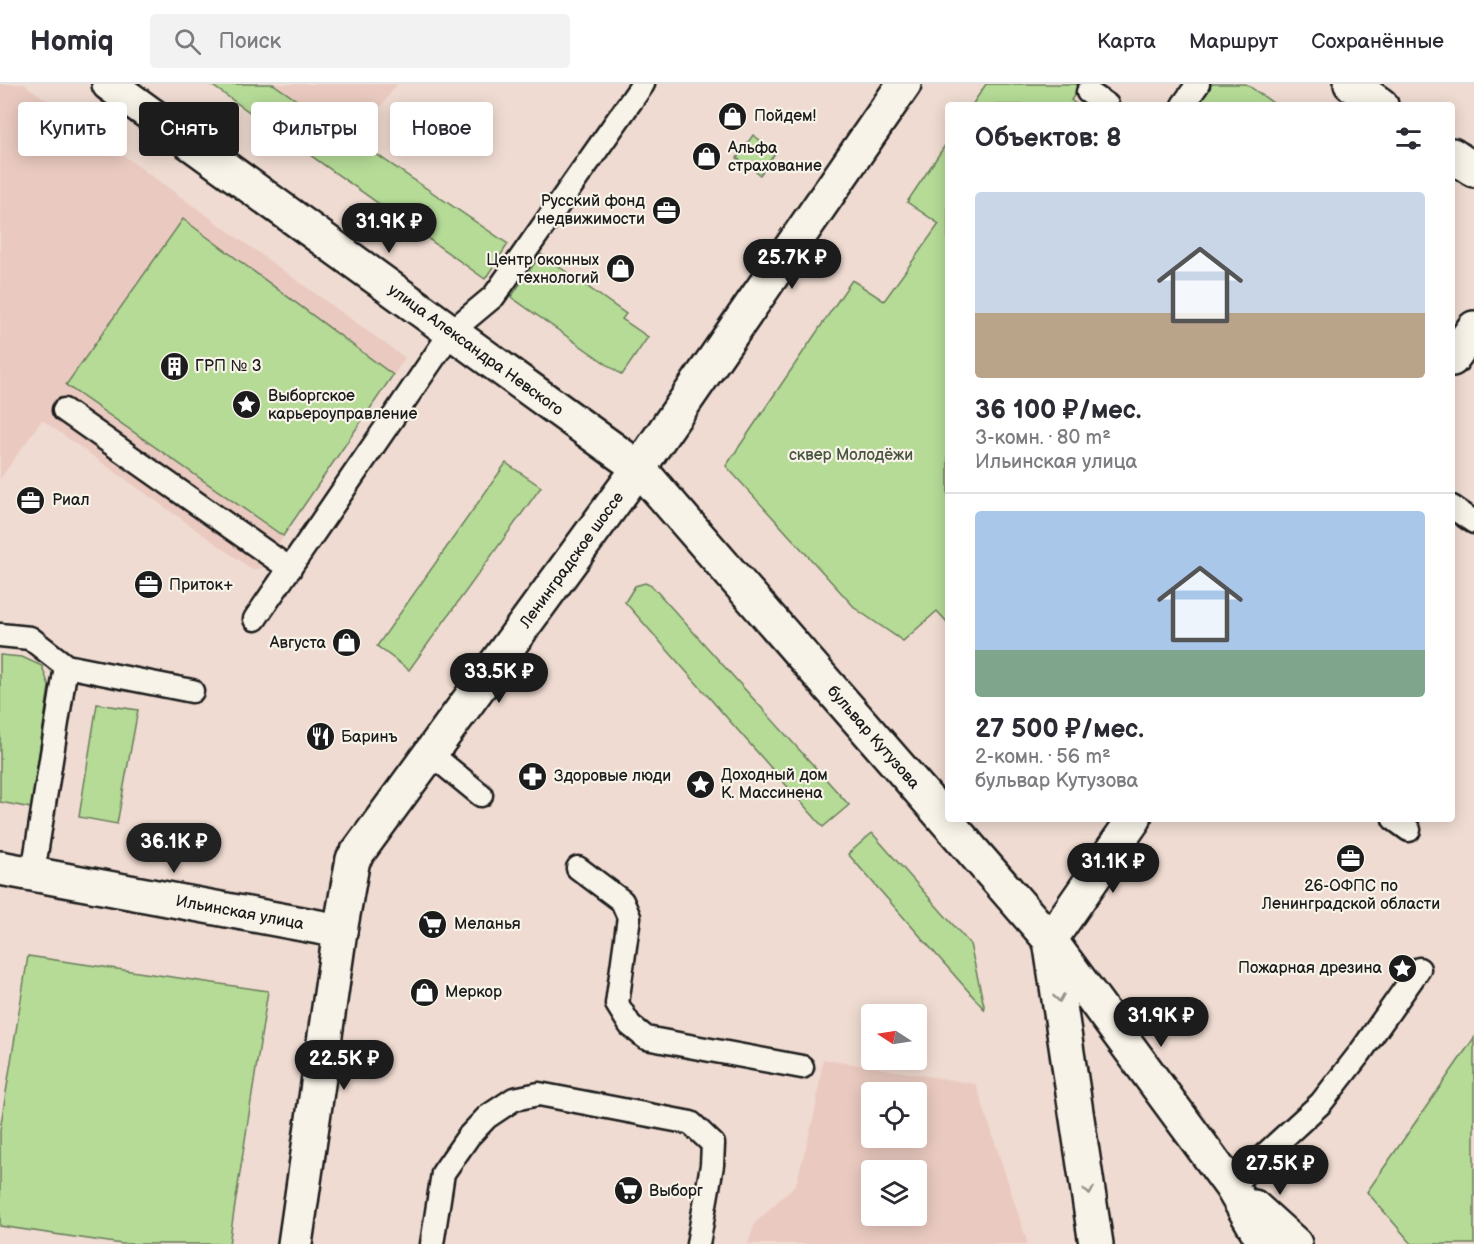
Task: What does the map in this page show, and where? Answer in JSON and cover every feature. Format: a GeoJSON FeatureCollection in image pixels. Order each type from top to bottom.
{"type":"FeatureCollection","features":[{"type":"Feature","properties":{"kind":"street","name":"улица Александра Невского"},"geometry":{"type":"LineString","coordinates":[[109,84],[639,468]]}},
{"type":"Feature","properties":{"kind":"street","name":"Ленинградское шоссе"},"geometry":{"type":"LineString","coordinates":[[295,1244],[340,931],[353,859],[639,468],[904,84]]}},
{"type":"Feature","properties":{"kind":"street"},"geometry":{"type":"LineString","coordinates":[[1351,84],[1377,102]]}},
{"type":"Feature","properties":{"kind":"street"},"geometry":{"type":"LineString","coordinates":[[1455,157],[1474,170]]}},
{"type":"Feature","properties":{"kind":"street"},"geometry":{"type":"LineString","coordinates":[[1455,356],[1474,328]]}},
{"type":"Feature","properties":{"kind":"street","name":"бульвар Кутузова"},"geometry":{"type":"LineString","coordinates":[[639,468],[945,819]]}},
{"type":"Feature","properties":{"kind":"street","name":"бульвар Кутузова"},"geometry":{"type":"LineString","coordinates":[[947,822],[1050,940],[1231,1186],[1265,1244]]}},
{"type":"Feature","properties":{"kind":"street"},"geometry":{"type":"LineString","coordinates":[[1096,1244],[1050,940],[1132,822]]}},
{"type":"Feature","properties":{"kind":"street","name":"Ильинская улица"},"geometry":{"type":"LineString","coordinates":[[0,868],[340,931]]}},
{"type":"Feature","properties":{"kind":"street","name":"бульвар Кутузова"},"geometry":{"type":"LineString","coordinates":[[1231,1186],[1295,1244]]}},
{"type":"Feature","properties":{"kind":"lane"},"geometry":{"type":"LineString","coordinates":[[255,619],[452,331],[494,296],[643,84]]}},
{"type":"Feature","properties":{"kind":"lane"},"geometry":{"type":"LineString","coordinates":[[1185,102],[1198,84]]}},
{"type":"Feature","properties":{"kind":"lane"},"geometry":{"type":"LineString","coordinates":[[1088,92],[1103,102]]}},
{"type":"Feature","properties":{"kind":"lane"},"geometry":{"type":"LineString","coordinates":[[64,410],[290,569]]}},
{"type":"Feature","properties":{"kind":"lane"},"geometry":{"type":"LineString","coordinates":[[1455,509],[1474,522]]}},
{"type":"Feature","properties":{"kind":"lane"},"geometry":{"type":"LineString","coordinates":[[0,635],[30,638],[66,666],[192,691]]}},
{"type":"Feature","properties":{"kind":"lane"},"geometry":{"type":"LineString","coordinates":[[33,873],[66,666]]}},
{"type":"Feature","properties":{"kind":"lane"},"geometry":{"type":"LineString","coordinates":[[431,754],[481,795]]}},
{"type":"Feature","properties":{"kind":"lane"},"geometry":{"type":"LineString","coordinates":[[578,868],[622,901],[629,917],[617,1004],[630,1025],[646,1038],[802,1067]]}},
{"type":"Feature","properties":{"kind":"lane"},"geometry":{"type":"LineString","coordinates":[[1231,1186],[1320,1103],[1360,1053],[1419,969]]}},
{"type":"Feature","properties":{"kind":"lane"},"geometry":{"type":"LineString","coordinates":[[432,1244],[443,1173],[487,1117],[514,1099],[539,1094],[691,1124],[713,1144],[712,1165],[698,1244]]}},
{"type":"Feature","properties":{"kind":"shaded area"},"geometry":{"type":"Polygon","coordinates":[[[0,84],[24,84],[49,102],[18,102],[18,156],[124,156],[405,358],[262,568],[253,570],[42,420],[0,479],[0,84]]]}},
{"type":"Feature","properties":{"kind":"shaded area"},"geometry":{"type":"Polygon","coordinates":[[[273,84],[397,84],[378,111],[378,102],[300,102],[273,84]]]}},
{"type":"Feature","properties":{"kind":"shaded area"},"geometry":{"type":"Polygon","coordinates":[[[823,1059],[861,1065],[861,1070],[890,1070],[976,1084],[1028,1244],[748,1244],[755,1223],[796,1184],[815,1112],[823,1059]]]}},
{"type":"Feature","properties":{"kind":"green space"},"geometry":{"type":"Polygon","coordinates":[[[210,84],[273,84],[299,102],[251,102],[251,113],[239,105],[239,102],[235,102],[210,84]]]}},
{"type":"Feature","properties":{"kind":"green space"},"geometry":{"type":"Polygon","coordinates":[[[986,84],[1082,84],[1071,100],[1073,102],[974,102],[986,84]]]}},
{"type":"Feature","properties":{"kind":"green space"},"geometry":{"type":"Polygon","coordinates":[[[1212,84],[1246,84],[1272,102],[1200,102],[1212,84]]]}},
{"type":"Feature","properties":{"kind":"green space"},"geometry":{"type":"Polygon","coordinates":[[[753,135],[776,152],[760,175],[737,158],[753,135]]]}},
{"type":"Feature","properties":{"kind":"green space","name":"сквер Молодёжи"},"geometry":{"type":"Polygon","coordinates":[[[945,145],[945,620],[937,611],[903,641],[856,609],[726,466],[852,280],[884,301],[939,224],[907,202],[945,145]]]}},
{"type":"Feature","properties":{"kind":"green space"},"geometry":{"type":"Polygon","coordinates":[[[378,155],[508,244],[485,279],[312,156],[378,155]]]}},
{"type":"Feature","properties":{"kind":"green space"},"geometry":{"type":"Polygon","coordinates":[[[183,219],[393,375],[283,536],[66,385],[183,219]]]}},
{"type":"Feature","properties":{"kind":"green space"},"geometry":{"type":"Polygon","coordinates":[[[541,254],[626,314],[622,319],[648,337],[622,375],[511,297],[541,254]]]}},
{"type":"Feature","properties":{"kind":"green space"},"geometry":{"type":"Polygon","coordinates":[[[506,463],[541,487],[409,670],[377,646],[506,463]]]}},
{"type":"Feature","properties":{"kind":"green space"},"geometry":{"type":"Polygon","coordinates":[[[645,583],[652,586],[849,805],[823,827],[625,602],[635,586],[645,583]]]}},
{"type":"Feature","properties":{"kind":"green space"},"geometry":{"type":"Polygon","coordinates":[[[0,655],[22,657],[42,666],[49,686],[31,808],[0,802],[0,655]]]}},
{"type":"Feature","properties":{"kind":"green space"},"geometry":{"type":"Polygon","coordinates":[[[97,704],[138,710],[117,824],[79,817],[97,704]]]}},
{"type":"Feature","properties":{"kind":"green space"},"geometry":{"type":"Polygon","coordinates":[[[872,833],[970,944],[985,1010],[848,854],[872,833]]]}},
{"type":"Feature","properties":{"kind":"green space"},"geometry":{"type":"Polygon","coordinates":[[[28,956],[268,991],[229,1244],[122,1244],[0,1226],[0,1130],[28,956]]]}},
{"type":"Feature","properties":{"kind":"green space"},"geometry":{"type":"Polygon","coordinates":[[[1474,1038],[1474,1244],[1412,1244],[1367,1192],[1474,1038]]]}},
{"type":"Feature","properties":{"kind":"place","name":"Пойдем!"},"geometry":{"type":"Point","coordinates":[733,116]}},
{"type":"Feature","properties":{"kind":"place","name":"Альфа страхование"},"geometry":{"type":"Point","coordinates":[707,157]}},
{"type":"Feature","properties":{"kind":"place","name":"Русский фонд недвижимости"},"geometry":{"type":"Point","coordinates":[666,210]}},
{"type":"Feature","properties":{"kind":"place","name":"Центр оконных технологий"},"geometry":{"type":"Point","coordinates":[620,269]}},
{"type":"Feature","properties":{"kind":"place","name":"ГРП № 3"},"geometry":{"type":"Point","coordinates":[174,366]}},
{"type":"Feature","properties":{"kind":"place","name":"Выборгское карьероуправление"},"geometry":{"type":"Point","coordinates":[247,405]}},
{"type":"Feature","properties":{"kind":"place","name":"Риал"},"geometry":{"type":"Point","coordinates":[31,500]}},
{"type":"Feature","properties":{"kind":"place","name":"Приток+"},"geometry":{"type":"Point","coordinates":[148,585]}},
{"type":"Feature","properties":{"kind":"place","name":"Августа"},"geometry":{"type":"Point","coordinates":[347,643]}},
{"type":"Feature","properties":{"kind":"place","name":"Баринъ"},"geometry":{"type":"Point","coordinates":[320,737]}},
{"type":"Feature","properties":{"kind":"place","name":"Здоровые люди"},"geometry":{"type":"Point","coordinates":[533,776]}},
{"type":"Feature","properties":{"kind":"place","name":"Доходный дом К. Массинена"},"geometry":{"type":"Point","coordinates":[700,784]}},
{"type":"Feature","properties":{"kind":"place","name":"26-ОФПС по Ленинградской области"},"geometry":{"type":"Point","coordinates":[1351,858]}},
{"type":"Feature","properties":{"kind":"place","name":"Меланья"},"geometry":{"type":"Point","coordinates":[433,924]}},
{"type":"Feature","properties":{"kind":"place","name":"Пожарная дрезина"},"geometry":{"type":"Point","coordinates":[1403,968]}},
{"type":"Feature","properties":{"kind":"place","name":"Меркор"},"geometry":{"type":"Point","coordinates":[424,992]}},
{"type":"Feature","properties":{"kind":"place","name":"Выборг"},"geometry":{"type":"Point","coordinates":[628,1191]}}]}
